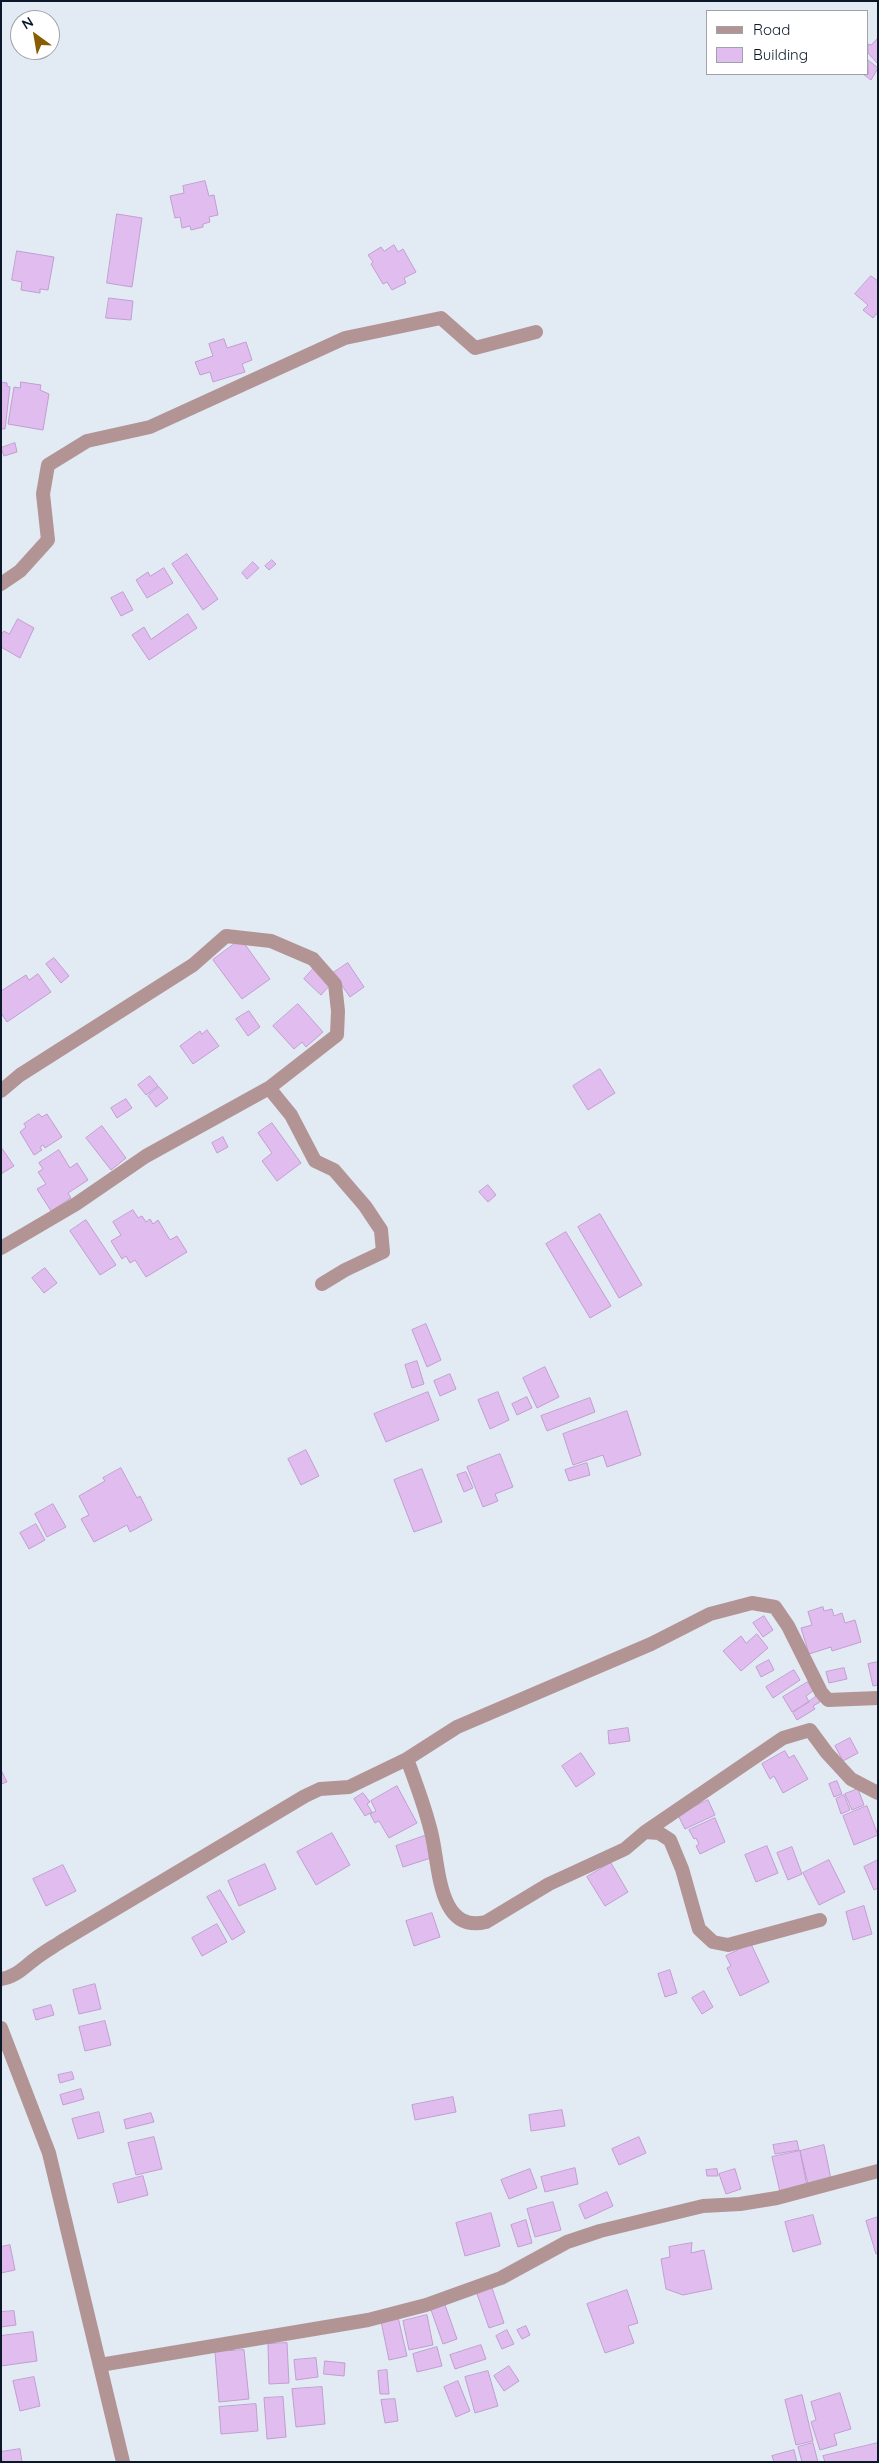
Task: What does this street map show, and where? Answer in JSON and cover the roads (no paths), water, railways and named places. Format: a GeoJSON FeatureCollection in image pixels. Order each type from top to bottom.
{"type":"FeatureCollection","features":[{"type":"Feature","properties":{"kind":"street"},"geometry":{"type":"LineString","coordinates":[[1,584],[20,571],[48,540],[43,494],[48,465],[87,441],[150,427],[345,338],[441,318],[475,348],[536,332]]}},
{"type":"Feature","properties":{"kind":"street"},"geometry":{"type":"LineString","coordinates":[[1,1091],[20,1075],[193,965],[226,936],[271,941],[313,959],[335,984],[338,1012],[337,1035],[269,1088],[146,1156],[76,1204],[1,1248]]}},
{"type":"Feature","properties":{"kind":"street"},"geometry":{"type":"LineString","coordinates":[[269,1088],[291,1115],[315,1161],[334,1170],[365,1206],[381,1230],[383,1252],[345,1270],[322,1284]]}},
{"type":"Feature","properties":{"kind":"street"},"geometry":{"type":"LineString","coordinates":[[1,1979],[9,1978],[22,1970],[35,1958],[62,1941],[305,1796],[320,1789],[349,1787],[407,1758],[457,1727],[651,1644],[710,1614],[752,1603],[775,1607],[788,1626],[821,1692],[828,1700],[878,1698]]}},
{"type":"Feature","properties":{"kind":"street"},"geometry":{"type":"LineString","coordinates":[[407,1758],[431,1830],[441,1891],[454,1915],[465,1923],[486,1922],[549,1884],[625,1849],[645,1832],[783,1738],[810,1730],[826,1753],[851,1779],[878,1793]]}},
{"type":"Feature","properties":{"kind":"street"},"geometry":{"type":"LineString","coordinates":[[645,1832],[659,1833],[670,1840],[682,1869],[699,1928],[713,1942],[728,1945],[820,1920]]}},
{"type":"Feature","properties":{"kind":"street"},"geometry":{"type":"LineString","coordinates":[[1,2028],[49,2153],[123,2462]]}},
{"type":"Feature","properties":{"kind":"street"},"geometry":{"type":"LineString","coordinates":[[100,2365],[368,2320],[399,2313],[501,2278],[567,2242],[600,2231],[703,2206],[740,2204],[777,2198],[878,2171]]}}]}
